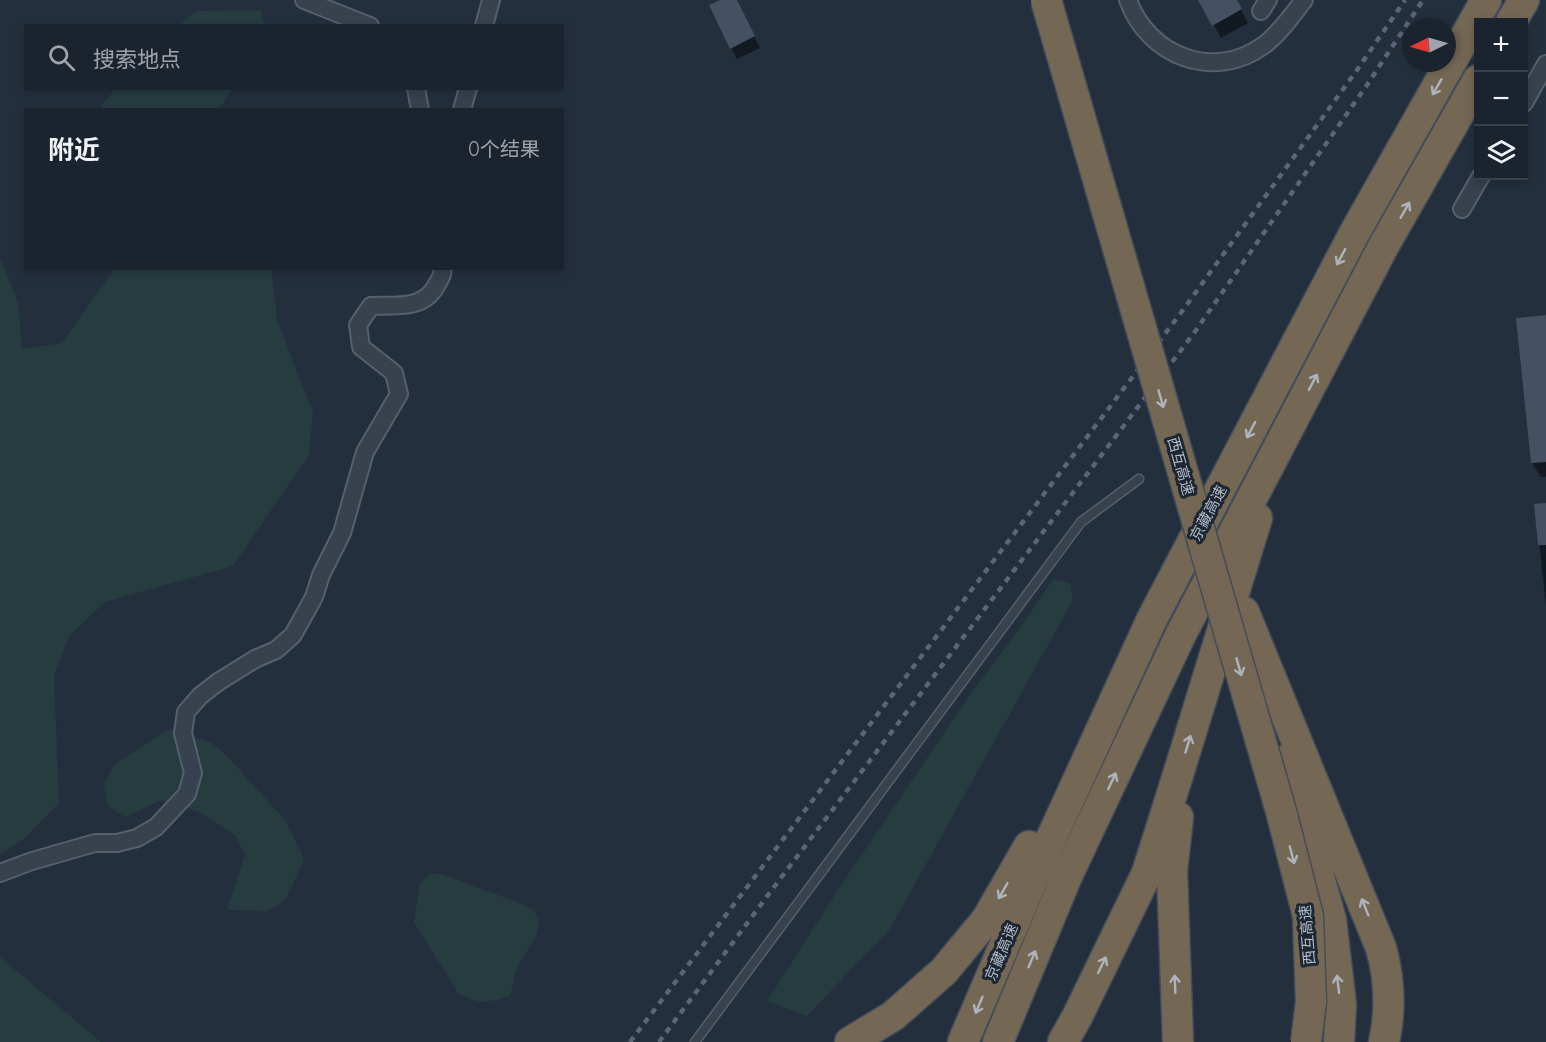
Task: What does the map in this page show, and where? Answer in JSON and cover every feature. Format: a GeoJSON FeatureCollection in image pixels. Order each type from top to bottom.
{"type":"FeatureCollection","features":[{"type":"Feature","properties":{"kind":"highway","name":"西互高速"},"geometry":{"type":"LineString","coordinates":[[1046,0],[1281,811],[1308,915],[1311,1002],[1306,1042]]}},
{"type":"Feature","properties":{"kind":"highway","name":"西互高速"},"geometry":{"type":"LineString","coordinates":[[1065,0],[1244,612]]}},
{"type":"Feature","properties":{"kind":"highway","name":"京藏高速"},"geometry":{"type":"LineString","coordinates":[[965,1038],[1039,865],[1152,619],[1355,232],[1486,0]]}},
{"type":"Feature","properties":{"kind":"highway"},"geometry":{"type":"LineString","coordinates":[[1513,18],[1524,0]]}},
{"type":"Feature","properties":{"kind":"highway"},"geometry":{"type":"LineString","coordinates":[[1000,1037],[1067,876],[1181,634],[1383,248],[1474,89]]}},
{"type":"Feature","properties":{"kind":"highway"},"geometry":{"type":"LineString","coordinates":[[1070,1030],[1147,873],[1278,448]]}},
{"type":"Feature","properties":{"kind":"highway"},"geometry":{"type":"LineString","coordinates":[[1244,612],[1379,941],[1389,991],[1389,1010],[1383,1042]]}},
{"type":"Feature","properties":{"kind":"highway"},"geometry":{"type":"LineString","coordinates":[[1244,612],[1331,920],[1341,1005],[1339,1042]]}},
{"type":"Feature","properties":{"kind":"highway"},"geometry":{"type":"LineString","coordinates":[[850,1042],[893,1016],[944,971],[987,919],[1025,854],[1066,770],[1152,619]]}},
{"type":"Feature","properties":{"kind":"highway"},"geometry":{"type":"LineString","coordinates":[[1178,778],[1178,818],[1172,871],[1178,1042]]}},
{"type":"Feature","properties":{"kind":"street"},"geometry":{"type":"LineString","coordinates":[[304,0],[365,24]]}},
{"type":"Feature","properties":{"kind":"street"},"geometry":{"type":"LineString","coordinates":[[485,24],[491,0]]}},
{"type":"Feature","properties":{"kind":"street"},"geometry":{"type":"LineString","coordinates":[[1128,0],[1141,26],[1164,48],[1186,58],[1213,62],[1239,57],[1263,45],[1304,0]]}},
{"type":"Feature","properties":{"kind":"street"},"geometry":{"type":"LineString","coordinates":[[1528,96],[1546,64]]}},
{"type":"Feature","properties":{"kind":"street"},"geometry":{"type":"LineString","coordinates":[[416,90],[420,108]]}},
{"type":"Feature","properties":{"kind":"street"},"geometry":{"type":"LineString","coordinates":[[463,108],[467,90]]}},
{"type":"Feature","properties":{"kind":"street"},"geometry":{"type":"LineString","coordinates":[[1462,209],[1479,180]]}},
{"type":"Feature","properties":{"kind":"street"},"geometry":{"type":"LineString","coordinates":[[0,873],[94,843],[117,843],[137,838],[156,827],[187,794],[193,773],[183,733],[186,712],[200,696],[218,682],[255,659],[276,650],[293,635],[314,597],[321,575],[342,533],[365,452],[399,394],[394,373],[361,347],[358,325],[371,306],[414,304],[432,294],[442,270]]}},
{"type":"Feature","properties":{"kind":"lane"},"geometry":{"type":"LineString","coordinates":[[694,1042],[1081,522],[1139,479]]}},
{"type":"Feature","properties":{"kind":"green space"},"geometry":{"type":"Polygon","coordinates":[[[260,10],[265,24],[180,24],[196,11],[260,10]]]}},
{"type":"Feature","properties":{"kind":"green space"},"geometry":{"type":"Polygon","coordinates":[[[114,90],[231,90],[220,108],[100,108],[114,90]]]}},
{"type":"Feature","properties":{"kind":"green space"},"geometry":{"type":"Polygon","coordinates":[[[0,258],[18,302],[22,349],[62,343],[113,270],[274,270],[272,274],[277,320],[313,412],[309,455],[233,566],[105,602],[69,636],[54,675],[59,803],[24,839],[0,854],[0,258]]]}},
{"type":"Feature","properties":{"kind":"green space"},"geometry":{"type":"Polygon","coordinates":[[[1053,579],[1070,583],[1073,600],[890,929],[807,1016],[767,1001],[843,882],[970,695],[1053,579]]]}},
{"type":"Feature","properties":{"kind":"green space"},"geometry":{"type":"Polygon","coordinates":[[[169,729],[212,743],[228,757],[286,821],[304,859],[286,899],[268,911],[227,910],[245,855],[235,835],[199,812],[162,800],[125,817],[108,806],[104,785],[114,765],[169,729]]]}},
{"type":"Feature","properties":{"kind":"green space"},"geometry":{"type":"Polygon","coordinates":[[[429,874],[442,874],[533,909],[539,921],[537,934],[516,970],[510,996],[484,1002],[472,1000],[458,993],[414,922],[420,884],[429,874]]]}},
{"type":"Feature","properties":{"kind":"green space"},"geometry":{"type":"Polygon","coordinates":[[[0,957],[101,1042],[0,1042],[0,957]]]}},
{"type":"Feature","properties":{"kind":"building"},"geometry":{"type":"Polygon","coordinates":[[[720,0],[737,0],[755,36],[730,49],[709,5],[720,0]]]}},
{"type":"Feature","properties":{"kind":"building"},"geometry":{"type":"Polygon","coordinates":[[[1198,0],[1237,0],[1242,9],[1212,26],[1198,0]]]}},
{"type":"Feature","properties":{"kind":"building"},"geometry":{"type":"Polygon","coordinates":[[[1546,315],[1546,462],[1531,463],[1516,318],[1546,315]]]}},
{"type":"Feature","properties":{"kind":"building"},"geometry":{"type":"Polygon","coordinates":[[[1546,503],[1546,545],[1538,545],[1534,504],[1546,503]]]}},
{"type":"Feature","properties":{"kind":"railway"},"geometry":{"type":"LineString","coordinates":[[630,1042],[1180,314],[1405,0]]}},
{"type":"Feature","properties":{"kind":"railway"},"geometry":{"type":"LineString","coordinates":[[659,1042],[1194,333],[1367,85],[1423,0]]}}]}
